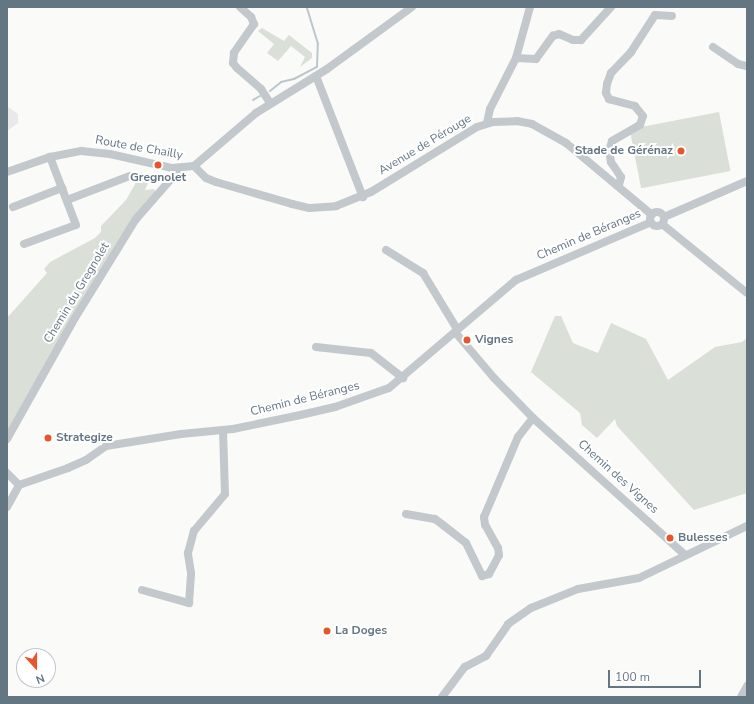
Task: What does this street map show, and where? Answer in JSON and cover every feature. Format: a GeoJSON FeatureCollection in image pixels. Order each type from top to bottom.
{"type":"FeatureCollection","features":[{"type":"Feature","properties":{"kind":"street"},"geometry":{"type":"LineString","coordinates":[[240,7],[251,17],[254,24],[234,53],[233,63],[261,89],[270,103]]}},
{"type":"Feature","properties":{"kind":"street","name":"Route de Chailly"},"geometry":{"type":"LineString","coordinates":[[7,172],[50,157],[81,151],[95,152],[180,169],[194,166],[270,103],[316,76],[412,7]]}},
{"type":"Feature","properties":{"kind":"street"},"geometry":{"type":"LineString","coordinates":[[487,123],[490,109],[516,58],[530,7]]}},
{"type":"Feature","properties":{"kind":"street"},"geometry":{"type":"LineString","coordinates":[[516,58],[536,59],[553,36],[559,34],[573,40],[581,40],[611,7]]}},
{"type":"Feature","properties":{"kind":"street"},"geometry":{"type":"LineString","coordinates":[[618,185],[621,177],[611,162],[609,151],[612,141],[640,125],[643,116],[635,106],[609,99],[606,93],[607,84],[611,73],[632,52],[655,15],[672,16]]}},
{"type":"Feature","properties":{"kind":"street"},"geometry":{"type":"LineString","coordinates":[[713,47],[738,64],[747,66]]}},
{"type":"Feature","properties":{"kind":"street"},"geometry":{"type":"LineString","coordinates":[[316,76],[363,197]]}},
{"type":"Feature","properties":{"kind":"street","name":"Avenue de Pérouge"},"geometry":{"type":"LineString","coordinates":[[194,166],[206,178],[216,182],[292,204],[323,208],[350,203],[363,197],[464,134],[487,123],[503,121],[532,124],[566,143],[618,185],[651,218]]}},
{"type":"Feature","properties":{"kind":"street"},"geometry":{"type":"LineString","coordinates":[[24,244],[76,225],[50,157]]}},
{"type":"Feature","properties":{"kind":"street","name":"Chemin du Gregnolet"},"geometry":{"type":"LineString","coordinates":[[7,439],[75,318],[136,219],[180,169]]}},
{"type":"Feature","properties":{"kind":"street"},"geometry":{"type":"LineString","coordinates":[[66,200],[130,176]]}},
{"type":"Feature","properties":{"kind":"street"},"geometry":{"type":"LineString","coordinates":[[747,181],[663,220],[656,226],[651,218],[657,212],[663,220],[747,293]]}},
{"type":"Feature","properties":{"kind":"street"},"geometry":{"type":"LineString","coordinates":[[13,207],[62,188]]}},
{"type":"Feature","properties":{"kind":"street","name":"Chemin de Béranges"},"geometry":{"type":"LineString","coordinates":[[19,485],[68,468],[86,460],[106,446],[181,434],[223,430],[335,407],[389,388],[403,378],[516,280],[651,218]]}},
{"type":"Feature","properties":{"kind":"street","name":"Chemin des Vignes"},"geometry":{"type":"LineString","coordinates":[[386,250],[423,273],[456,331],[494,378],[533,418],[685,555]]}},
{"type":"Feature","properties":{"kind":"street"},"geometry":{"type":"LineString","coordinates":[[316,346],[371,353],[403,378]]}},
{"type":"Feature","properties":{"kind":"street"},"geometry":{"type":"LineString","coordinates":[[406,514],[435,519],[466,543],[482,576],[489,574],[499,555],[498,548],[485,525],[484,517],[518,437],[533,418]]}},
{"type":"Feature","properties":{"kind":"street"},"geometry":{"type":"LineString","coordinates":[[142,590],[189,603],[191,573],[188,553],[194,531],[225,494],[223,430]]}},
{"type":"Feature","properties":{"kind":"street"},"geometry":{"type":"LineString","coordinates":[[7,472],[19,485],[7,507]]}},
{"type":"Feature","properties":{"kind":"street"},"geometry":{"type":"LineString","coordinates":[[442,697],[465,667],[486,656],[508,624],[531,608],[578,589],[639,578],[747,526]]}},
{"type":"Feature","properties":{"kind":"street"},"geometry":{"type":"LineString","coordinates":[[741,697],[747,686]]}},
{"type":"Feature","properties":{"kind":"shaded area"},"geometry":{"type":"Polygon","coordinates":[[[262,28],[284,41],[289,35],[312,53],[312,58],[300,67],[305,57],[291,46],[278,61],[267,53],[274,44],[258,31],[262,28]]]}},
{"type":"Feature","properties":{"kind":"shaded area"},"geometry":{"type":"Polygon","coordinates":[[[7,106],[18,114],[18,123],[7,131],[7,106]]]}},
{"type":"Feature","properties":{"kind":"shaded area","name":"Stade de Gérénaz"},"geometry":{"type":"Polygon","coordinates":[[[719,112],[730,171],[641,188],[630,129],[719,112]]]}},
{"type":"Feature","properties":{"kind":"shaded area"},"geometry":{"type":"Polygon","coordinates":[[[142,172],[144,179],[148,183],[145,190],[154,189],[156,193],[135,217],[7,439],[7,318],[47,273],[44,269],[50,262],[95,238],[101,232],[101,226],[126,200],[142,172]]]}},
{"type":"Feature","properties":{"kind":"shaded area"},"geometry":{"type":"Polygon","coordinates":[[[555,316],[561,316],[573,343],[598,353],[611,323],[646,339],[668,380],[715,347],[742,342],[747,338],[747,493],[694,510],[617,426],[615,419],[597,438],[582,425],[580,413],[531,372],[555,316]]]}},
{"type":"Feature","properties":{"kind":"waterway"},"geometry":{"type":"LineString","coordinates":[[270,91],[281,82],[294,79],[317,67],[318,44],[307,7]]}},
{"type":"Feature","properties":{"kind":"waterway"},"geometry":{"type":"LineString","coordinates":[[253,100],[260,96]]}},
{"type":"Feature","properties":{"kind":"place","name":"Stade de Gérénaz"},"geometry":{"type":"Point","coordinates":[681,151]}},
{"type":"Feature","properties":{"kind":"place","name":"Gregnolet"},"geometry":{"type":"Point","coordinates":[158,165]}},
{"type":"Feature","properties":{"kind":"place","name":"Vignes"},"geometry":{"type":"Point","coordinates":[467,340]}},
{"type":"Feature","properties":{"kind":"place","name":"Strategize"},"geometry":{"type":"Point","coordinates":[48,438]}},
{"type":"Feature","properties":{"kind":"place","name":"Bulesses"},"geometry":{"type":"Point","coordinates":[670,538]}},
{"type":"Feature","properties":{"kind":"place","name":"La Doges"},"geometry":{"type":"Point","coordinates":[327,631]}}]}
